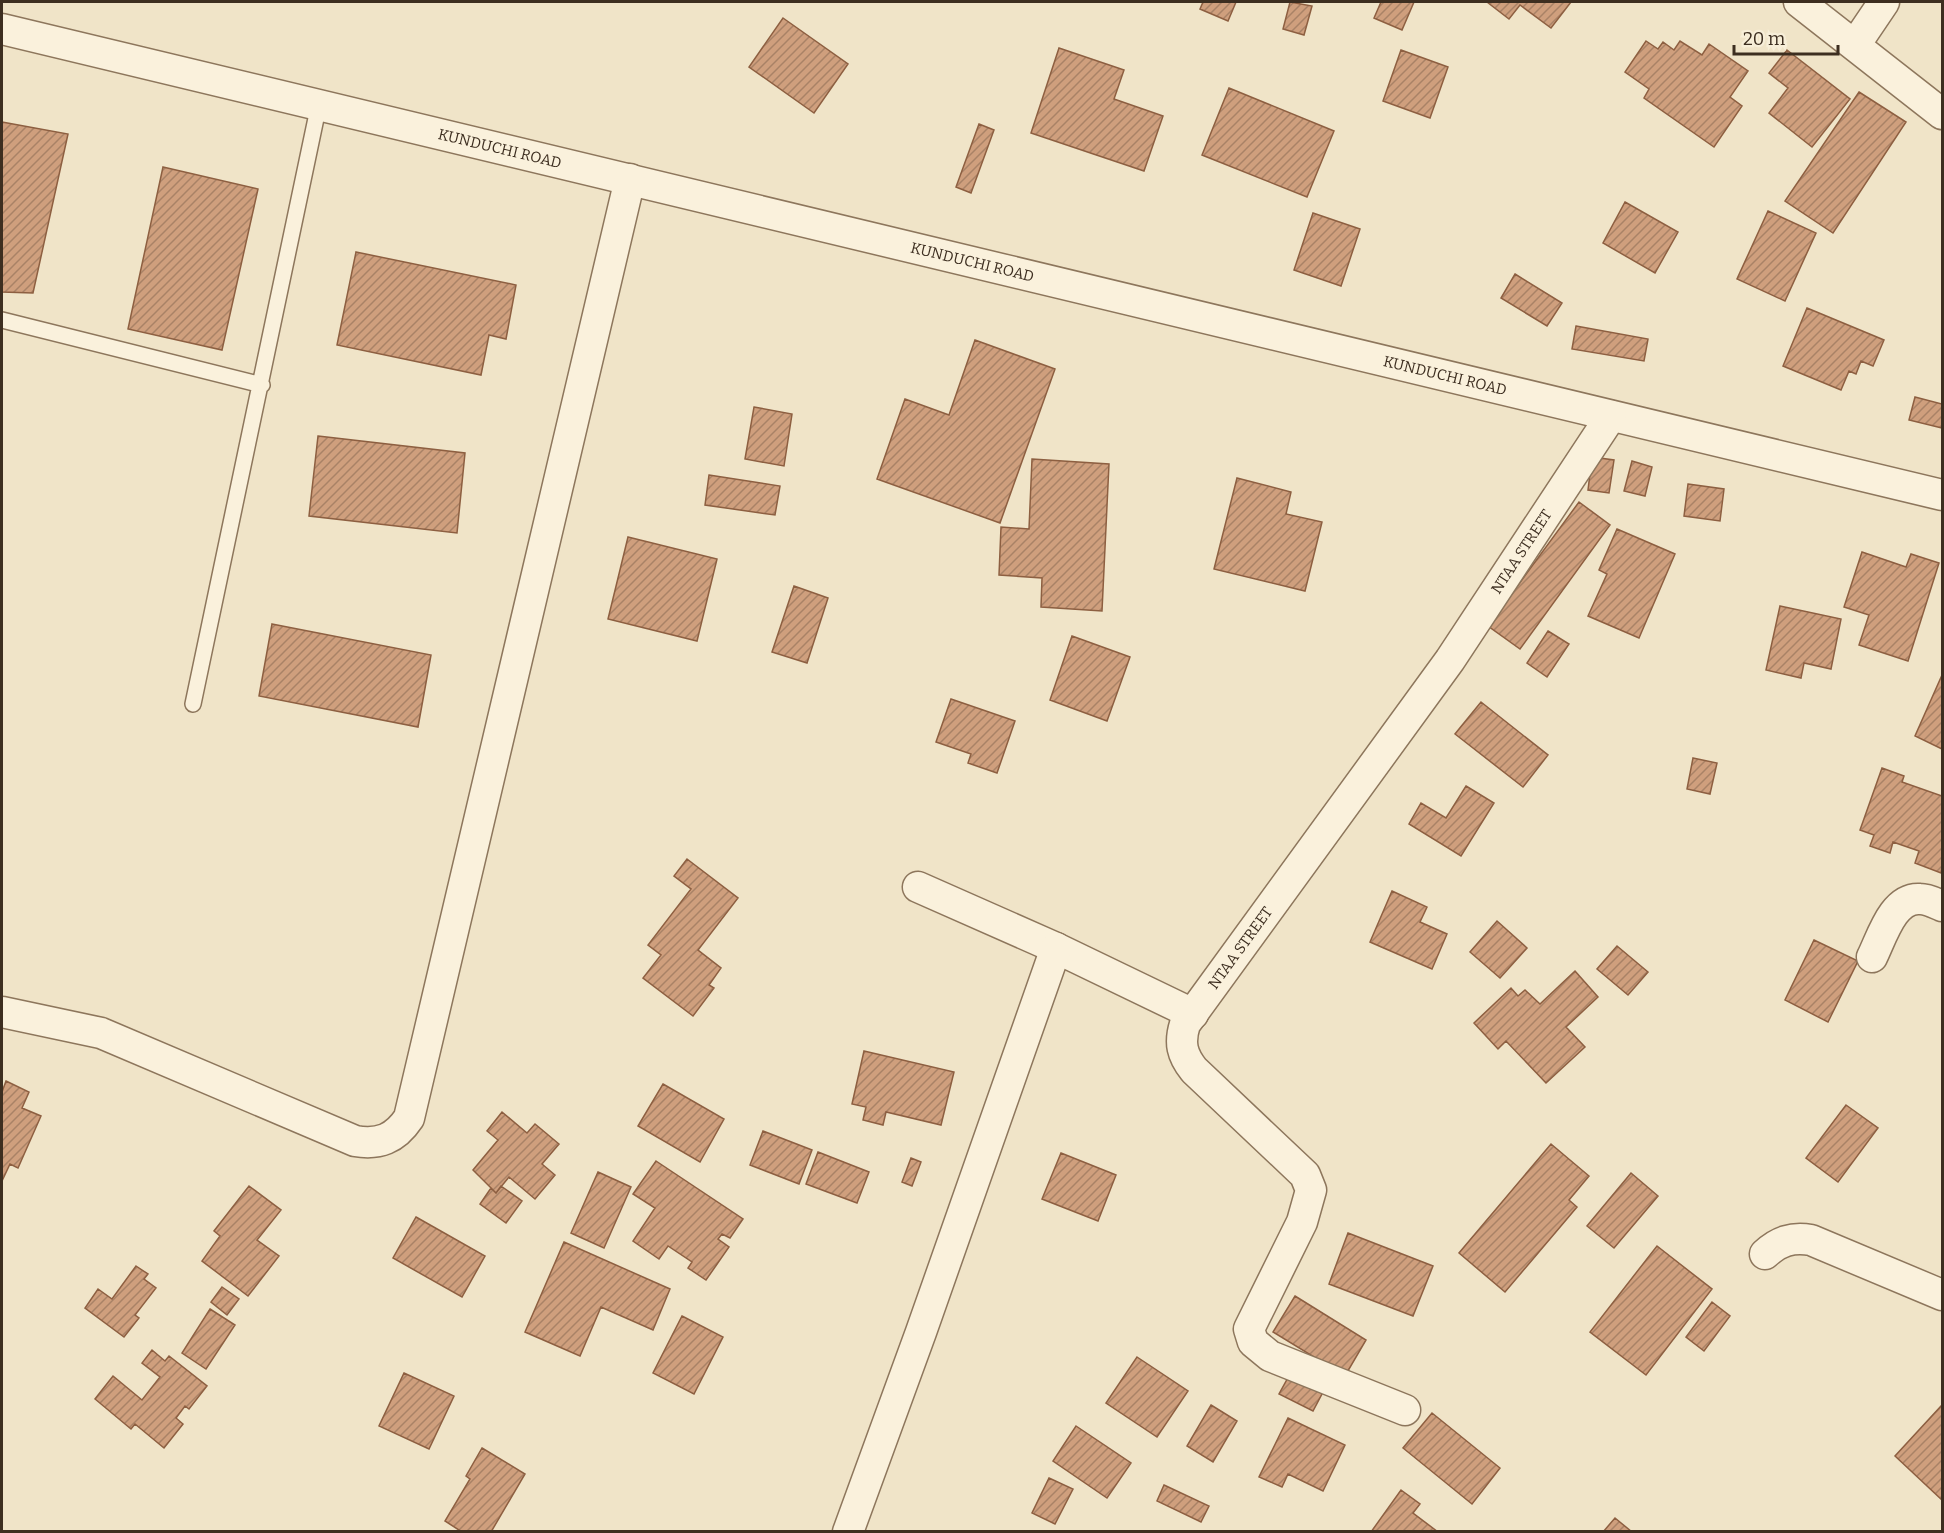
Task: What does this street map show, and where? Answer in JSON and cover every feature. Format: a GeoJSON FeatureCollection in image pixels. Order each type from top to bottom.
{"type":"FeatureCollection","features":[{"type":"Feature","properties":{"kind":"street"},"geometry":{"type":"LineString","coordinates":[[1799,2],[1942,114]]}},
{"type":"Feature","properties":{"kind":"street"},"geometry":{"type":"LineString","coordinates":[[1856,45],[1884,2]]}},
{"type":"Feature","properties":{"kind":"street","name":"KUNDUCHI ROAD"},"geometry":{"type":"LineString","coordinates":[[2,28],[1942,495]]}},
{"type":"Feature","properties":{"kind":"street"},"geometry":{"type":"LineString","coordinates":[[2,1012],[101,1034],[355,1141],[380,1142],[392,1137],[402,1129],[409,1118],[630,179]]}},
{"type":"Feature","properties":{"kind":"street","name":"NTAA STREET"},"geometry":{"type":"LineString","coordinates":[[1406,1410],[1270,1356],[1253,1342],[1249,1329],[1255,1313],[1302,1222],[1311,1190],[1305,1175],[1194,1070],[1186,1060],[1182,1048],[1182,1036],[1185,1024],[1450,660],[1611,416]]}},
{"type":"Feature","properties":{"kind":"street"},"geometry":{"type":"LineString","coordinates":[[918,887],[1056,948],[1193,1014]]}},
{"type":"Feature","properties":{"kind":"street"},"geometry":{"type":"LineString","coordinates":[[1872,957],[1896,910],[1905,902],[1917,898],[1942,906]]}},
{"type":"Feature","properties":{"kind":"street"},"geometry":{"type":"LineString","coordinates":[[849,1532],[1056,948]]}},
{"type":"Feature","properties":{"kind":"street"},"geometry":{"type":"LineString","coordinates":[[1765,1254],[1774,1245],[1786,1240],[1798,1238],[1810,1240],[1942,1295]]}},
{"type":"Feature","properties":{"kind":"lane"},"geometry":{"type":"LineString","coordinates":[[193,704],[320,104]]}},
{"type":"Feature","properties":{"kind":"lane"},"geometry":{"type":"LineString","coordinates":[[2,320],[262,385]]}},
{"type":"Feature","properties":{"kind":"building"},"geometry":{"type":"Polygon","coordinates":[[[1203,2],[1236,2],[1228,21],[1200,9],[1203,2]]]}},
{"type":"Feature","properties":{"kind":"building"},"geometry":{"type":"Polygon","coordinates":[[[1290,2],[1312,6],[1304,35],[1283,29],[1290,2]]]}},
{"type":"Feature","properties":{"kind":"building"},"geometry":{"type":"Polygon","coordinates":[[[1381,2],[1414,2],[1402,30],[1374,18],[1381,2]]]}},
{"type":"Feature","properties":{"kind":"building"},"geometry":{"type":"Polygon","coordinates":[[[1487,2],[1571,2],[1551,28],[1520,5],[1509,19],[1487,2]]]}},
{"type":"Feature","properties":{"kind":"building"},"geometry":{"type":"Polygon","coordinates":[[[783,18],[848,64],[814,113],[749,67],[783,18]]]}},
{"type":"Feature","properties":{"kind":"building"},"geometry":{"type":"Polygon","coordinates":[[[1646,41],[1658,49],[1663,42],[1674,50],[1680,41],[1702,55],[1709,44],[1748,71],[1730,97],[1742,106],[1714,147],[1644,98],[1649,89],[1625,72],[1646,41]]]}},
{"type":"Feature","properties":{"kind":"building"},"geometry":{"type":"Polygon","coordinates":[[[1059,48],[1124,70],[1114,99],[1163,116],[1144,171],[1031,133],[1059,48]]]}},
{"type":"Feature","properties":{"kind":"building"},"geometry":{"type":"Polygon","coordinates":[[[1401,50],[1448,67],[1430,118],[1383,101],[1401,50]]]}},
{"type":"Feature","properties":{"kind":"building"},"geometry":{"type":"Polygon","coordinates":[[[1787,50],[1850,99],[1812,147],[1769,113],[1788,88],[1769,73],[1787,50]]]}},
{"type":"Feature","properties":{"kind":"building"},"geometry":{"type":"Polygon","coordinates":[[[1229,88],[1334,131],[1307,197],[1202,155],[1229,88]]]}},
{"type":"Feature","properties":{"kind":"building"},"geometry":{"type":"Polygon","coordinates":[[[1859,92],[1906,122],[1833,233],[1785,201],[1859,92]]]}},
{"type":"Feature","properties":{"kind":"building"},"geometry":{"type":"Polygon","coordinates":[[[2,122],[68,134],[33,293],[2,292],[2,122]]]}},
{"type":"Feature","properties":{"kind":"building"},"geometry":{"type":"Polygon","coordinates":[[[979,124],[994,130],[971,193],[956,187],[979,124]]]}},
{"type":"Feature","properties":{"kind":"building"},"geometry":{"type":"Polygon","coordinates":[[[163,167],[258,189],[222,350],[128,329],[163,167]]]}},
{"type":"Feature","properties":{"kind":"building"},"geometry":{"type":"Polygon","coordinates":[[[1625,202],[1678,232],[1655,273],[1603,243],[1625,202]]]}},
{"type":"Feature","properties":{"kind":"building"},"geometry":{"type":"Polygon","coordinates":[[[1768,211],[1816,233],[1785,301],[1737,279],[1768,211]]]}},
{"type":"Feature","properties":{"kind":"building"},"geometry":{"type":"Polygon","coordinates":[[[1313,213],[1360,229],[1341,286],[1294,270],[1313,213]]]}},
{"type":"Feature","properties":{"kind":"building"},"geometry":{"type":"Polygon","coordinates":[[[356,252],[516,285],[506,339],[489,335],[481,375],[337,345],[356,252]]]}},
{"type":"Feature","properties":{"kind":"building"},"geometry":{"type":"Polygon","coordinates":[[[1515,274],[1562,303],[1547,326],[1501,298],[1515,274]]]}},
{"type":"Feature","properties":{"kind":"building"},"geometry":{"type":"Polygon","coordinates":[[[1807,308],[1884,340],[1873,366],[1861,361],[1856,374],[1849,371],[1841,390],[1783,366],[1807,308]]]}},
{"type":"Feature","properties":{"kind":"building"},"geometry":{"type":"Polygon","coordinates":[[[1576,326],[1648,339],[1644,361],[1572,349],[1576,326]]]}},
{"type":"Feature","properties":{"kind":"building"},"geometry":{"type":"Polygon","coordinates":[[[975,340],[1055,369],[1000,523],[877,479],[905,399],[949,415],[975,340]]]}},
{"type":"Feature","properties":{"kind":"building"},"geometry":{"type":"Polygon","coordinates":[[[1915,397],[1942,404],[1942,428],[1909,420],[1915,397]]]}},
{"type":"Feature","properties":{"kind":"building"},"geometry":{"type":"Polygon","coordinates":[[[754,407],[792,414],[784,466],[745,459],[754,407]]]}},
{"type":"Feature","properties":{"kind":"building"},"geometry":{"type":"Polygon","coordinates":[[[318,436],[465,453],[457,533],[309,516],[318,436]]]}},
{"type":"Feature","properties":{"kind":"building"},"geometry":{"type":"Polygon","coordinates":[[[1592,457],[1614,460],[1609,493],[1588,490],[1592,457]]]}},
{"type":"Feature","properties":{"kind":"building"},"geometry":{"type":"Polygon","coordinates":[[[1032,459],[1109,464],[1102,611],[1041,607],[1042,578],[999,575],[1001,527],[1029,529],[1032,459]]]}},
{"type":"Feature","properties":{"kind":"building"},"geometry":{"type":"Polygon","coordinates":[[[1632,461],[1652,467],[1645,496],[1624,491],[1632,461]]]}},
{"type":"Feature","properties":{"kind":"building"},"geometry":{"type":"Polygon","coordinates":[[[709,475],[780,486],[775,515],[705,505],[709,475]]]}},
{"type":"Feature","properties":{"kind":"building"},"geometry":{"type":"Polygon","coordinates":[[[1237,478],[1291,492],[1286,514],[1322,522],[1305,591],[1214,569],[1237,478]]]}},
{"type":"Feature","properties":{"kind":"building"},"geometry":{"type":"Polygon","coordinates":[[[1688,484],[1724,489],[1720,521],[1684,516],[1688,484]]]}},
{"type":"Feature","properties":{"kind":"building"},"geometry":{"type":"Polygon","coordinates":[[[1579,502],[1610,525],[1520,649],[1488,626],[1579,502]]]}},
{"type":"Feature","properties":{"kind":"building"},"geometry":{"type":"Polygon","coordinates":[[[1617,529],[1675,554],[1639,638],[1588,616],[1607,574],[1599,570],[1617,529]]]}},
{"type":"Feature","properties":{"kind":"building"},"geometry":{"type":"Polygon","coordinates":[[[628,537],[717,559],[697,641],[608,619],[628,537]]]}},
{"type":"Feature","properties":{"kind":"building"},"geometry":{"type":"Polygon","coordinates":[[[1862,552],[1906,567],[1911,554],[1939,563],[1908,661],[1859,645],[1869,615],[1844,607],[1862,552]]]}},
{"type":"Feature","properties":{"kind":"building"},"geometry":{"type":"Polygon","coordinates":[[[794,586],[828,598],[807,663],[772,652],[794,586]]]}},
{"type":"Feature","properties":{"kind":"building"},"geometry":{"type":"Polygon","coordinates":[[[1780,606],[1841,619],[1831,669],[1804,663],[1801,678],[1766,670],[1780,606]]]}},
{"type":"Feature","properties":{"kind":"building"},"geometry":{"type":"Polygon","coordinates":[[[272,624],[431,655],[418,727],[259,696],[272,624]]]}},
{"type":"Feature","properties":{"kind":"building"},"geometry":{"type":"Polygon","coordinates":[[[1548,631],[1569,644],[1547,677],[1527,663],[1548,631]]]}},
{"type":"Feature","properties":{"kind":"building"},"geometry":{"type":"Polygon","coordinates":[[[1072,636],[1130,657],[1107,721],[1050,700],[1072,636]]]}},
{"type":"Feature","properties":{"kind":"building"},"geometry":{"type":"Polygon","coordinates":[[[1942,675],[1942,749],[1915,736],[1942,675]]]}},
{"type":"Feature","properties":{"kind":"building"},"geometry":{"type":"Polygon","coordinates":[[[951,699],[1015,721],[997,773],[968,763],[971,754],[936,742],[951,699]]]}},
{"type":"Feature","properties":{"kind":"building"},"geometry":{"type":"Polygon","coordinates":[[[1481,702],[1548,755],[1523,787],[1455,734],[1481,702]]]}},
{"type":"Feature","properties":{"kind":"building"},"geometry":{"type":"Polygon","coordinates":[[[1693,758],[1717,763],[1710,794],[1687,789],[1693,758]]]}},
{"type":"Feature","properties":{"kind":"building"},"geometry":{"type":"Polygon","coordinates":[[[1882,768],[1904,776],[1902,782],[1942,796],[1941,873],[1915,863],[1919,851],[1893,842],[1890,853],[1870,846],[1874,835],[1860,830],[1882,768]]]}},
{"type":"Feature","properties":{"kind":"building"},"geometry":{"type":"Polygon","coordinates":[[[1466,786],[1494,803],[1461,856],[1409,824],[1421,803],[1446,818],[1466,786]]]}},
{"type":"Feature","properties":{"kind":"building"},"geometry":{"type":"Polygon","coordinates":[[[687,859],[738,898],[698,950],[721,968],[709,985],[714,988],[693,1016],[643,978],[661,955],[648,945],[691,889],[674,876],[687,859]]]}},
{"type":"Feature","properties":{"kind":"building"},"geometry":{"type":"Polygon","coordinates":[[[1392,891],[1427,907],[1420,922],[1447,934],[1432,969],[1370,942],[1392,891]]]}},
{"type":"Feature","properties":{"kind":"building"},"geometry":{"type":"Polygon","coordinates":[[[1497,921],[1527,948],[1500,978],[1470,952],[1497,921]]]}},
{"type":"Feature","properties":{"kind":"building"},"geometry":{"type":"Polygon","coordinates":[[[1814,940],[1858,961],[1828,1022],[1785,1000],[1814,940]]]}},
{"type":"Feature","properties":{"kind":"building"},"geometry":{"type":"Polygon","coordinates":[[[1617,946],[1648,972],[1628,995],[1597,969],[1617,946]]]}},
{"type":"Feature","properties":{"kind":"building"},"geometry":{"type":"Polygon","coordinates":[[[1575,971],[1598,997],[1566,1027],[1585,1047],[1546,1083],[1506,1041],[1498,1049],[1474,1023],[1511,988],[1518,996],[1525,990],[1540,1004],[1575,971]]]}},
{"type":"Feature","properties":{"kind":"building"},"geometry":{"type":"Polygon","coordinates":[[[864,1051],[954,1072],[941,1125],[886,1112],[883,1125],[863,1120],[866,1107],[852,1104],[864,1051]]]}},
{"type":"Feature","properties":{"kind":"building"},"geometry":{"type":"Polygon","coordinates":[[[6,1081],[29,1092],[22,1108],[41,1116],[18,1168],[10,1164],[2,1181],[2,1092],[6,1081]]]}},
{"type":"Feature","properties":{"kind":"building"},"geometry":{"type":"Polygon","coordinates":[[[663,1084],[724,1119],[700,1162],[638,1126],[663,1084]]]}},
{"type":"Feature","properties":{"kind":"building"},"geometry":{"type":"Polygon","coordinates":[[[1846,1105],[1878,1128],[1838,1182],[1806,1158],[1846,1105]]]}},
{"type":"Feature","properties":{"kind":"building"},"geometry":{"type":"Polygon","coordinates":[[[502,1112],[527,1133],[535,1124],[559,1144],[542,1164],[555,1175],[535,1199],[509,1177],[496,1193],[473,1170],[498,1140],[487,1131],[502,1112]]]}},
{"type":"Feature","properties":{"kind":"building"},"geometry":{"type":"Polygon","coordinates":[[[763,1131],[812,1150],[799,1184],[750,1165],[763,1131]]]}},
{"type":"Feature","properties":{"kind":"building"},"geometry":{"type":"Polygon","coordinates":[[[1551,1144],[1589,1176],[1569,1200],[1577,1207],[1505,1292],[1459,1253],[1551,1144]]]}},
{"type":"Feature","properties":{"kind":"building"},"geometry":{"type":"Polygon","coordinates":[[[818,1152],[869,1172],[857,1203],[806,1184],[818,1152]]]}},
{"type":"Feature","properties":{"kind":"building"},"geometry":{"type":"Polygon","coordinates":[[[1061,1153],[1116,1175],[1098,1221],[1042,1199],[1061,1153]]]}},
{"type":"Feature","properties":{"kind":"building"},"geometry":{"type":"Polygon","coordinates":[[[911,1158],[921,1162],[912,1186],[902,1182],[911,1158]]]}},
{"type":"Feature","properties":{"kind":"building"},"geometry":{"type":"Polygon","coordinates":[[[656,1161],[743,1219],[730,1238],[722,1234],[718,1239],[729,1247],[706,1280],[688,1268],[692,1262],[668,1246],[659,1259],[633,1241],[655,1208],[633,1194],[656,1161]]]}},
{"type":"Feature","properties":{"kind":"building"},"geometry":{"type":"Polygon","coordinates":[[[598,1172],[631,1187],[604,1248],[571,1233],[598,1172]]]}},
{"type":"Feature","properties":{"kind":"building"},"geometry":{"type":"Polygon","coordinates":[[[1631,1173],[1658,1196],[1614,1248],[1587,1226],[1631,1173]]]}},
{"type":"Feature","properties":{"kind":"building"},"geometry":{"type":"Polygon","coordinates":[[[249,1186],[281,1210],[257,1240],[279,1256],[248,1296],[202,1261],[220,1236],[214,1231],[249,1186]]]}},
{"type":"Feature","properties":{"kind":"building"},"geometry":{"type":"Polygon","coordinates":[[[501,1186],[522,1201],[506,1223],[480,1204],[491,1188],[496,1193],[501,1186]]]}},
{"type":"Feature","properties":{"kind":"building"},"geometry":{"type":"Polygon","coordinates":[[[416,1217],[485,1256],[462,1297],[393,1258],[416,1217]]]}},
{"type":"Feature","properties":{"kind":"building"},"geometry":{"type":"Polygon","coordinates":[[[1348,1233],[1433,1266],[1413,1316],[1329,1284],[1348,1233]]]}},
{"type":"Feature","properties":{"kind":"building"},"geometry":{"type":"Polygon","coordinates":[[[564,1242],[670,1289],[653,1330],[601,1307],[580,1356],[525,1332],[564,1242]]]}},
{"type":"Feature","properties":{"kind":"building"},"geometry":{"type":"Polygon","coordinates":[[[1657,1246],[1712,1289],[1646,1375],[1590,1332],[1657,1246]]]}},
{"type":"Feature","properties":{"kind":"building"},"geometry":{"type":"Polygon","coordinates":[[[136,1266],[148,1274],[144,1279],[156,1288],[135,1315],[139,1318],[124,1337],[85,1308],[98,1289],[112,1299],[136,1266]]]}},
{"type":"Feature","properties":{"kind":"building"},"geometry":{"type":"Polygon","coordinates":[[[222,1287],[239,1299],[227,1315],[211,1302],[222,1287]]]}},
{"type":"Feature","properties":{"kind":"building"},"geometry":{"type":"Polygon","coordinates":[[[1295,1296],[1366,1340],[1345,1376],[1273,1332],[1295,1296]]]}},
{"type":"Feature","properties":{"kind":"building"},"geometry":{"type":"Polygon","coordinates":[[[1712,1302],[1730,1316],[1704,1351],[1686,1337],[1712,1302]]]}},
{"type":"Feature","properties":{"kind":"building"},"geometry":{"type":"Polygon","coordinates":[[[210,1309],[235,1325],[206,1369],[182,1353],[210,1309]]]}},
{"type":"Feature","properties":{"kind":"building"},"geometry":{"type":"Polygon","coordinates":[[[682,1316],[723,1337],[694,1394],[653,1373],[682,1316]]]}},
{"type":"Feature","properties":{"kind":"building"},"geometry":{"type":"Polygon","coordinates":[[[152,1350],[165,1361],[169,1356],[207,1386],[189,1409],[185,1406],[176,1418],[183,1424],[164,1448],[135,1424],[131,1429],[95,1399],[113,1376],[142,1400],[160,1377],[142,1363],[152,1350]]]}},
{"type":"Feature","properties":{"kind":"building"},"geometry":{"type":"Polygon","coordinates":[[[1137,1357],[1188,1391],[1157,1437],[1106,1403],[1137,1357]]]}},
{"type":"Feature","properties":{"kind":"building"},"geometry":{"type":"Polygon","coordinates":[[[404,1373],[454,1396],[429,1449],[379,1426],[404,1373]]]}},
{"type":"Feature","properties":{"kind":"building"},"geometry":{"type":"Polygon","coordinates":[[[1290,1374],[1323,1392],[1313,1411],[1279,1394],[1290,1374]]]}},
{"type":"Feature","properties":{"kind":"building"},"geometry":{"type":"Polygon","coordinates":[[[1211,1405],[1237,1421],[1213,1462],[1187,1446],[1211,1405]]]}},
{"type":"Feature","properties":{"kind":"building"},"geometry":{"type":"Polygon","coordinates":[[[1942,1405],[1942,1500],[1895,1456],[1942,1405]]]}},
{"type":"Feature","properties":{"kind":"building"},"geometry":{"type":"Polygon","coordinates":[[[1432,1413],[1500,1468],[1472,1504],[1403,1448],[1432,1413]]]}},
{"type":"Feature","properties":{"kind":"building"},"geometry":{"type":"Polygon","coordinates":[[[1288,1418],[1345,1445],[1323,1491],[1288,1474],[1282,1487],[1259,1477],[1288,1418]]]}},
{"type":"Feature","properties":{"kind":"building"},"geometry":{"type":"Polygon","coordinates":[[[1076,1426],[1131,1463],[1107,1498],[1053,1461],[1076,1426]]]}},
{"type":"Feature","properties":{"kind":"building"},"geometry":{"type":"Polygon","coordinates":[[[482,1448],[525,1474],[491,1532],[462,1532],[445,1521],[470,1479],[466,1476],[482,1448]]]}},
{"type":"Feature","properties":{"kind":"building"},"geometry":{"type":"Polygon","coordinates":[[[1049,1478],[1073,1489],[1055,1524],[1032,1513],[1049,1478]]]}},
{"type":"Feature","properties":{"kind":"building"},"geometry":{"type":"Polygon","coordinates":[[[1164,1485],[1209,1506],[1201,1522],[1157,1501],[1164,1485]]]}},
{"type":"Feature","properties":{"kind":"building"},"geometry":{"type":"Polygon","coordinates":[[[1401,1490],[1420,1504],[1413,1513],[1438,1532],[1371,1532],[1401,1490]]]}},
{"type":"Feature","properties":{"kind":"building"},"geometry":{"type":"Polygon","coordinates":[[[1615,1518],[1632,1532],[1603,1532],[1615,1518]]]}}]}
